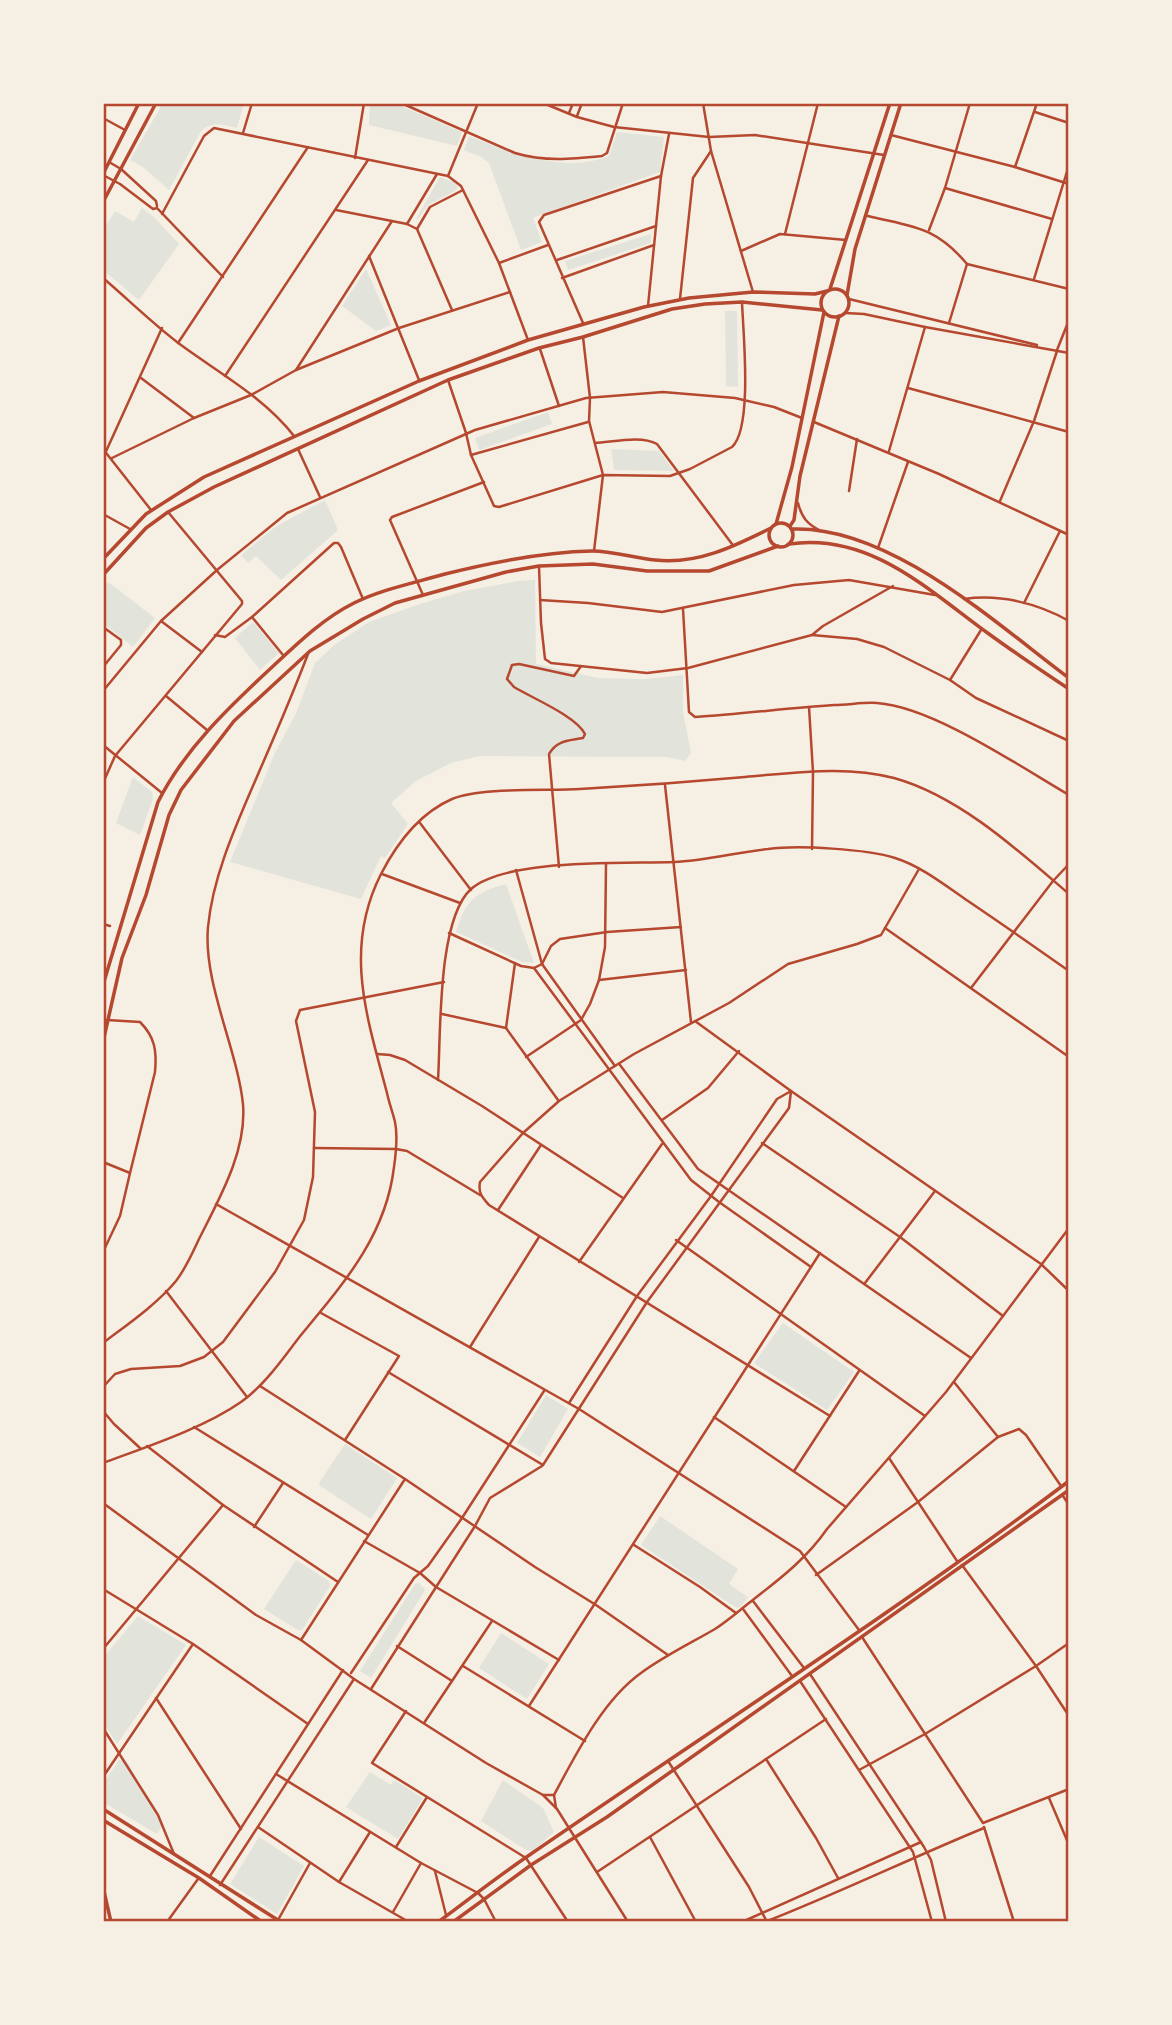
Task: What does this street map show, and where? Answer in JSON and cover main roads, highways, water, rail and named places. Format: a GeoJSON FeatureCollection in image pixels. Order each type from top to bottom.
{"type":"FeatureCollection","features":[{"type":"Feature","properties":{"kind":"main road"},"geometry":{"type":"LineString","coordinates":[[103,174],[139,103]]}},
{"type":"Feature","properties":{"kind":"main road"},"geometry":{"type":"LineString","coordinates":[[103,202],[156,103]]}},
{"type":"Feature","properties":{"kind":"main road"},"geometry":{"type":"LineString","coordinates":[[776,524],[802,418],[823,311],[821,298],[828,290],[846,240],[890,103]]}},
{"type":"Feature","properties":{"kind":"main road"},"geometry":{"type":"LineString","coordinates":[[103,575],[146,528],[168,512],[448,380],[539,348],[673,309],[705,303],[742,302],[823,311],[833,317],[845,313],[849,306],[855,249],[868,216],[901,103]]}},
{"type":"Feature","properties":{"kind":"main road"},"geometry":{"type":"LineString","coordinates":[[103,559],[151,510],[204,477],[419,381],[528,340],[680,299],[752,292],[815,294],[839,289],[848,297]]}},
{"type":"Feature","properties":{"kind":"main road"},"geometry":{"type":"LineString","coordinates":[[789,544],[793,536],[791,528],[800,476],[839,316]]}},
{"type":"Feature","properties":{"kind":"main road"},"geometry":{"type":"LineString","coordinates":[[103,985],[162,793],[185,759],[247,690],[332,616],[363,599],[418,581],[524,556],[594,551],[658,561],[677,560],[708,555],[733,546],[776,524],[785,523],[791,528],[824,533],[878,548],[900,558],[964,599],[1069,678]]}},
{"type":"Feature","properties":{"kind":"main road"},"geometry":{"type":"LineString","coordinates":[[771,528],[770,539],[778,546]]}},
{"type":"Feature","properties":{"kind":"main road"},"geometry":{"type":"LineString","coordinates":[[103,1042],[122,958],[146,895],[169,815],[181,790],[234,721],[310,650],[395,603],[506,572],[539,566],[593,564],[647,571],[709,571],[778,546],[838,543],[877,556],[939,596],[1069,689]]}},
{"type":"Feature","properties":{"kind":"main road"},"geometry":{"type":"LineString","coordinates":[[438,1922],[526,1858],[859,1630],[1069,1480]]}},
{"type":"Feature","properties":{"kind":"main road"},"geometry":{"type":"LineString","coordinates":[[453,1922],[531,1865],[607,1817],[1069,1490]]}},
{"type":"Feature","properties":{"kind":"main road"},"geometry":{"type":"LineString","coordinates":[[103,1809],[279,1921]]}},
{"type":"Feature","properties":{"kind":"main road"},"geometry":{"type":"LineString","coordinates":[[103,1820],[198,1878],[262,1922]]}},
{"type":"Feature","properties":{"kind":"main road"},"geometry":{"type":"LineString","coordinates":[[103,1887],[111,1922]]}}]}
